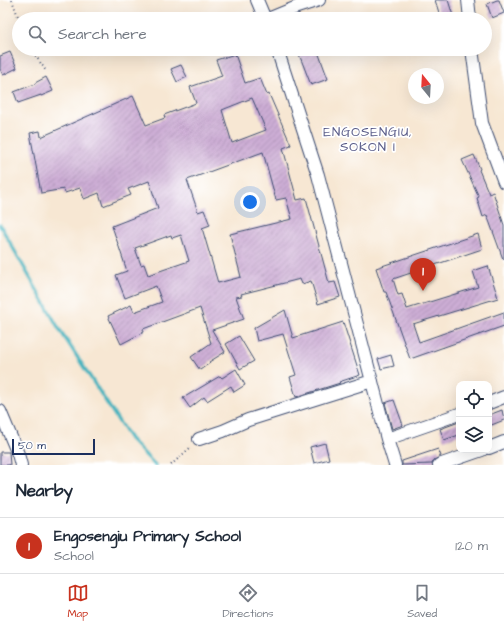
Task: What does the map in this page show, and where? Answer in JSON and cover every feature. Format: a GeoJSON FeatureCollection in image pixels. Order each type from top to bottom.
{"type":"FeatureCollection","features":[{"type":"Feature","properties":{"kind":"street"},"geometry":{"type":"LineString","coordinates":[[256,0],[261,12]]}},
{"type":"Feature","properties":{"kind":"street"},"geometry":{"type":"LineString","coordinates":[[285,12],[319,0]]}},
{"type":"Feature","properties":{"kind":"street"},"geometry":{"type":"LineString","coordinates":[[468,0],[469,12]]}},
{"type":"Feature","properties":{"kind":"street"},"geometry":{"type":"LineString","coordinates":[[279,56],[318,175],[395,465]]}},
{"type":"Feature","properties":{"kind":"street"},"geometry":{"type":"LineString","coordinates":[[473,56],[482,123],[504,182]]}},
{"type":"Feature","properties":{"kind":"street"},"geometry":{"type":"LineString","coordinates":[[199,439],[223,431],[248,420],[372,381]]}},
{"type":"Feature","properties":{"kind":"street"},"geometry":{"type":"LineString","coordinates":[[492,402],[504,398]]}},
{"type":"Feature","properties":{"kind":"street"},"geometry":{"type":"LineString","coordinates":[[0,411],[21,465]]}},
{"type":"Feature","properties":{"kind":"street"},"geometry":{"type":"LineString","coordinates":[[387,439],[456,415]]}},
{"type":"Feature","properties":{"kind":"street"},"geometry":{"type":"LineString","coordinates":[[492,447],[504,442]]}},
{"type":"Feature","properties":{"kind":"street"},"geometry":{"type":"LineString","coordinates":[[439,465],[473,453]]}},
{"type":"Feature","properties":{"kind":"path"},"geometry":{"type":"LineString","coordinates":[[12,0],[16,12]]}},
{"type":"Feature","properties":{"kind":"path"},"geometry":{"type":"LineString","coordinates":[[36,56],[46,71]]}},
{"type":"Feature","properties":{"kind":"path"},"geometry":{"type":"LineString","coordinates":[[171,465],[199,439]]}},
{"type":"Feature","properties":{"kind":"building"},"geometry":{"type":"Polygon","coordinates":[[[435,0],[448,0],[452,12],[439,12],[435,0]]]}},
{"type":"Feature","properties":{"kind":"building"},"geometry":{"type":"Polygon","coordinates":[[[499,0],[504,13],[492,18],[492,12],[490,12],[487,4],[499,0]]]}},
{"type":"Feature","properties":{"kind":"building"},"geometry":{"type":"Polygon","coordinates":[[[10,52],[17,68],[3,75],[0,69],[0,56],[10,52]]]}},
{"type":"Feature","properties":{"kind":"building"},"geometry":{"type":"Polygon","coordinates":[[[229,56],[236,56],[245,83],[260,78],[267,95],[269,94],[291,145],[283,148],[297,200],[306,198],[329,283],[335,282],[340,297],[318,304],[311,281],[302,284],[300,279],[241,294],[242,296],[236,297],[244,319],[212,330],[225,352],[209,362],[210,363],[200,370],[191,357],[211,343],[200,308],[143,329],[144,332],[121,344],[108,316],[131,305],[134,312],[162,302],[156,286],[125,298],[116,275],[127,271],[112,226],[158,208],[149,181],[128,189],[131,195],[103,206],[99,193],[84,199],[80,188],[65,193],[64,189],[41,193],[30,133],[40,131],[41,137],[133,96],[146,125],[165,118],[164,115],[196,103],[190,87],[222,76],[216,60],[229,56]],[[252,98],[222,110],[232,143],[266,130],[252,98]],[[263,152],[187,180],[198,212],[204,210],[210,225],[202,228],[218,283],[241,277],[230,234],[292,219],[286,198],[276,200],[263,152]],[[171,235],[135,248],[141,265],[144,264],[148,275],[189,261],[181,235],[172,238],[171,235]]]}},
{"type":"Feature","properties":{"kind":"building"},"geometry":{"type":"Polygon","coordinates":[[[300,56],[320,56],[328,79],[311,85],[300,56]]]}},
{"type":"Feature","properties":{"kind":"building"},"geometry":{"type":"Polygon","coordinates":[[[181,65],[187,77],[177,82],[171,69],[181,65]]]}},
{"type":"Feature","properties":{"kind":"building"},"geometry":{"type":"Polygon","coordinates":[[[46,77],[53,91],[18,103],[14,92],[35,84],[46,77]]]}},
{"type":"Feature","properties":{"kind":"building"},"geometry":{"type":"Polygon","coordinates":[[[474,155],[489,194],[493,192],[504,225],[504,259],[487,215],[483,217],[477,198],[479,197],[462,160],[474,155]]]}},
{"type":"Feature","properties":{"kind":"building"},"geometry":{"type":"Polygon","coordinates":[[[478,234],[482,249],[393,279],[398,295],[402,294],[407,309],[478,287],[473,271],[488,266],[498,298],[413,324],[419,342],[504,312],[504,326],[410,359],[376,268],[478,234]]]}},
{"type":"Feature","properties":{"kind":"building"},"geometry":{"type":"Polygon","coordinates":[[[285,310],[293,338],[343,322],[360,375],[296,397],[290,377],[296,375],[283,334],[257,341],[254,328],[285,310]]]}},
{"type":"Feature","properties":{"kind":"building"},"geometry":{"type":"Polygon","coordinates":[[[239,336],[254,361],[240,369],[226,344],[239,336]]]}},
{"type":"Feature","properties":{"kind":"building"},"geometry":{"type":"Polygon","coordinates":[[[391,355],[394,366],[381,369],[378,359],[391,355]]]}},
{"type":"Feature","properties":{"kind":"building"},"geometry":{"type":"Polygon","coordinates":[[[236,369],[245,385],[234,392],[231,386],[207,401],[204,397],[190,408],[183,398],[220,376],[222,378],[236,369]]]}},
{"type":"Feature","properties":{"kind":"building"},"geometry":{"type":"Polygon","coordinates":[[[394,400],[403,425],[392,429],[385,403],[394,400]]]}},
{"type":"Feature","properties":{"kind":"building"},"geometry":{"type":"Polygon","coordinates":[[[502,410],[504,420],[492,425],[492,414],[502,410]]]}},
{"type":"Feature","properties":{"kind":"building"},"geometry":{"type":"Polygon","coordinates":[[[456,423],[456,436],[444,440],[440,429],[456,423]]]}},
{"type":"Feature","properties":{"kind":"building"},"geometry":{"type":"Polygon","coordinates":[[[325,443],[329,459],[314,463],[310,447],[325,443]]]}},
{"type":"Feature","properties":{"kind":"building"},"geometry":{"type":"Polygon","coordinates":[[[438,449],[441,456],[434,460],[432,464],[402,465],[402,461],[438,449]]]}},
{"type":"Feature","properties":{"kind":"building"},"geometry":{"type":"Polygon","coordinates":[[[0,452],[9,452],[10,465],[0,465],[0,452]]]}},
{"type":"Feature","properties":{"kind":"waterway"},"geometry":{"type":"LineString","coordinates":[[0,225],[58,327],[130,439],[155,465]]}},
{"type":"Feature","properties":{"kind":"place","name":"Engosengiu Primary School"},"geometry":{"type":"Point","coordinates":[423,291]}},
{"type":"Feature","properties":{"kind":"district","name":"ENGOSENGIU, SOKON I"},"geometry":{"type":"Point","coordinates":[368,138]}}]}
